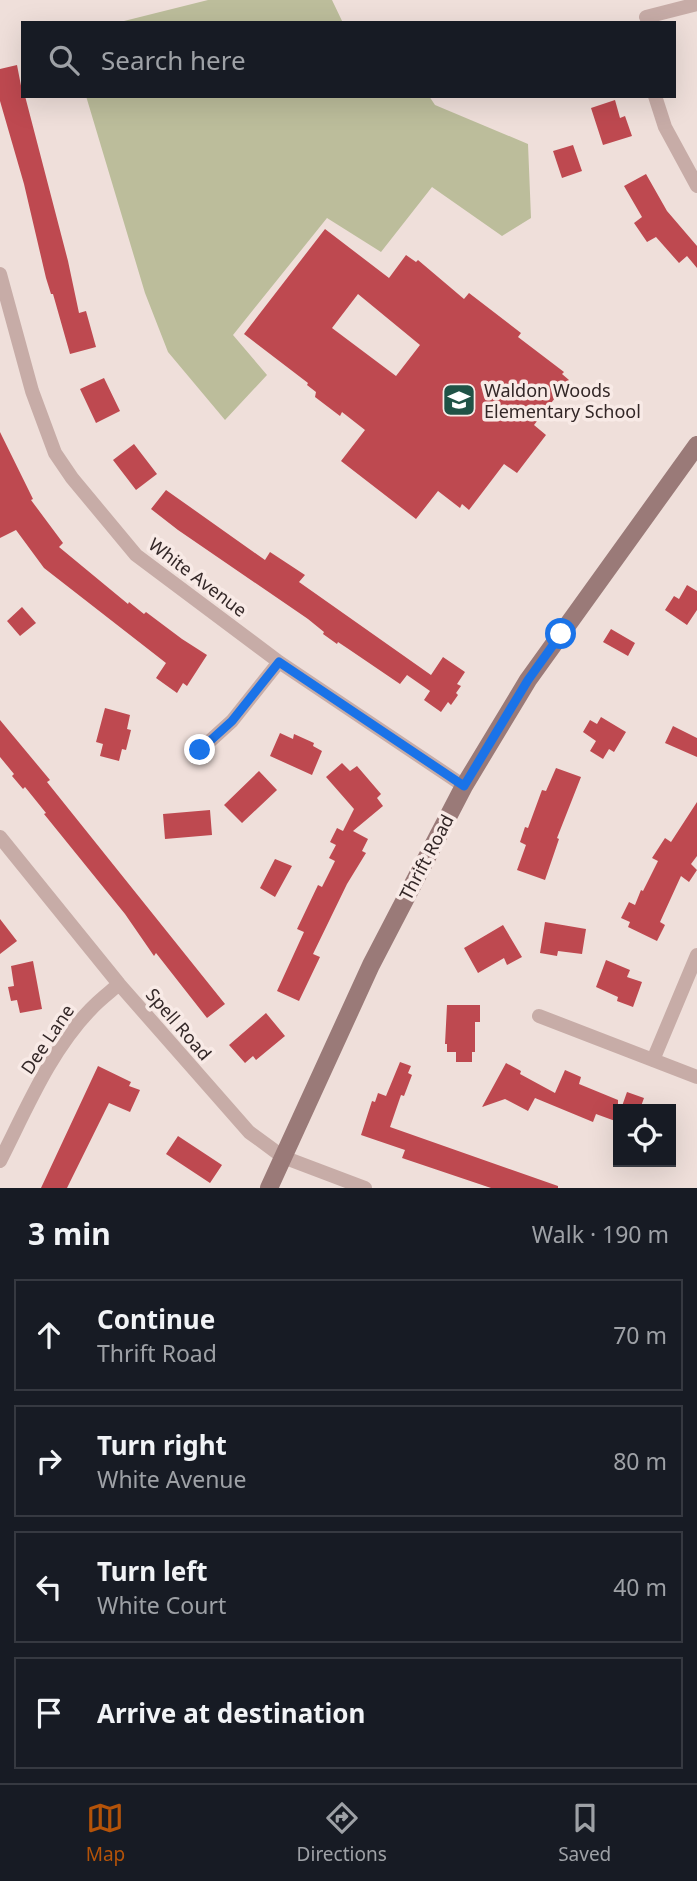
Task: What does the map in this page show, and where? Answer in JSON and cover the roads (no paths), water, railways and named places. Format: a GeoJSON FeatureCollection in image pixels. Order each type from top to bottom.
{"type":"FeatureCollection","features":[{"type":"Feature","properties":{"kind":"street"},"geometry":{"type":"LineString","coordinates":[[645,0],[646,20],[697,4]]}},
{"type":"Feature","properties":{"kind":"street"},"geometry":{"type":"LineString","coordinates":[[656,98],[665,127],[697,186]]}},
{"type":"Feature","properties":{"kind":"street","name":"White Avenue"},"geometry":{"type":"LineString","coordinates":[[0,274],[36,401],[55,453],[72,478],[136,555],[279,662],[464,786]]}},
{"type":"Feature","properties":{"kind":"street","name":"Thrift Road"},"geometry":{"type":"LineString","coordinates":[[269,1188],[371,965],[464,786],[528,680],[697,446]]}},
{"type":"Feature","properties":{"kind":"street"},"geometry":{"type":"LineString","coordinates":[[200,750],[232,721],[279,662]]}},
{"type":"Feature","properties":{"kind":"street","name":"Spell Road"},"geometry":{"type":"LineString","coordinates":[[0,837],[119,984],[249,1132],[283,1157],[365,1188]]}},
{"type":"Feature","properties":{"kind":"street"},"geometry":{"type":"LineString","coordinates":[[653,1060],[697,955]]}},
{"type":"Feature","properties":{"kind":"street","name":"Dee Lane"},"geometry":{"type":"LineString","coordinates":[[0,1161],[27,1106],[62,1047],[91,1009],[119,984]]}},
{"type":"Feature","properties":{"kind":"street"},"geometry":{"type":"LineString","coordinates":[[539,1016],[697,1077]]}},
{"type":"Feature","properties":{"kind":"place","name":"Waldon Woods Elementary School"},"geometry":{"type":"Point","coordinates":[459,400]}}]}
